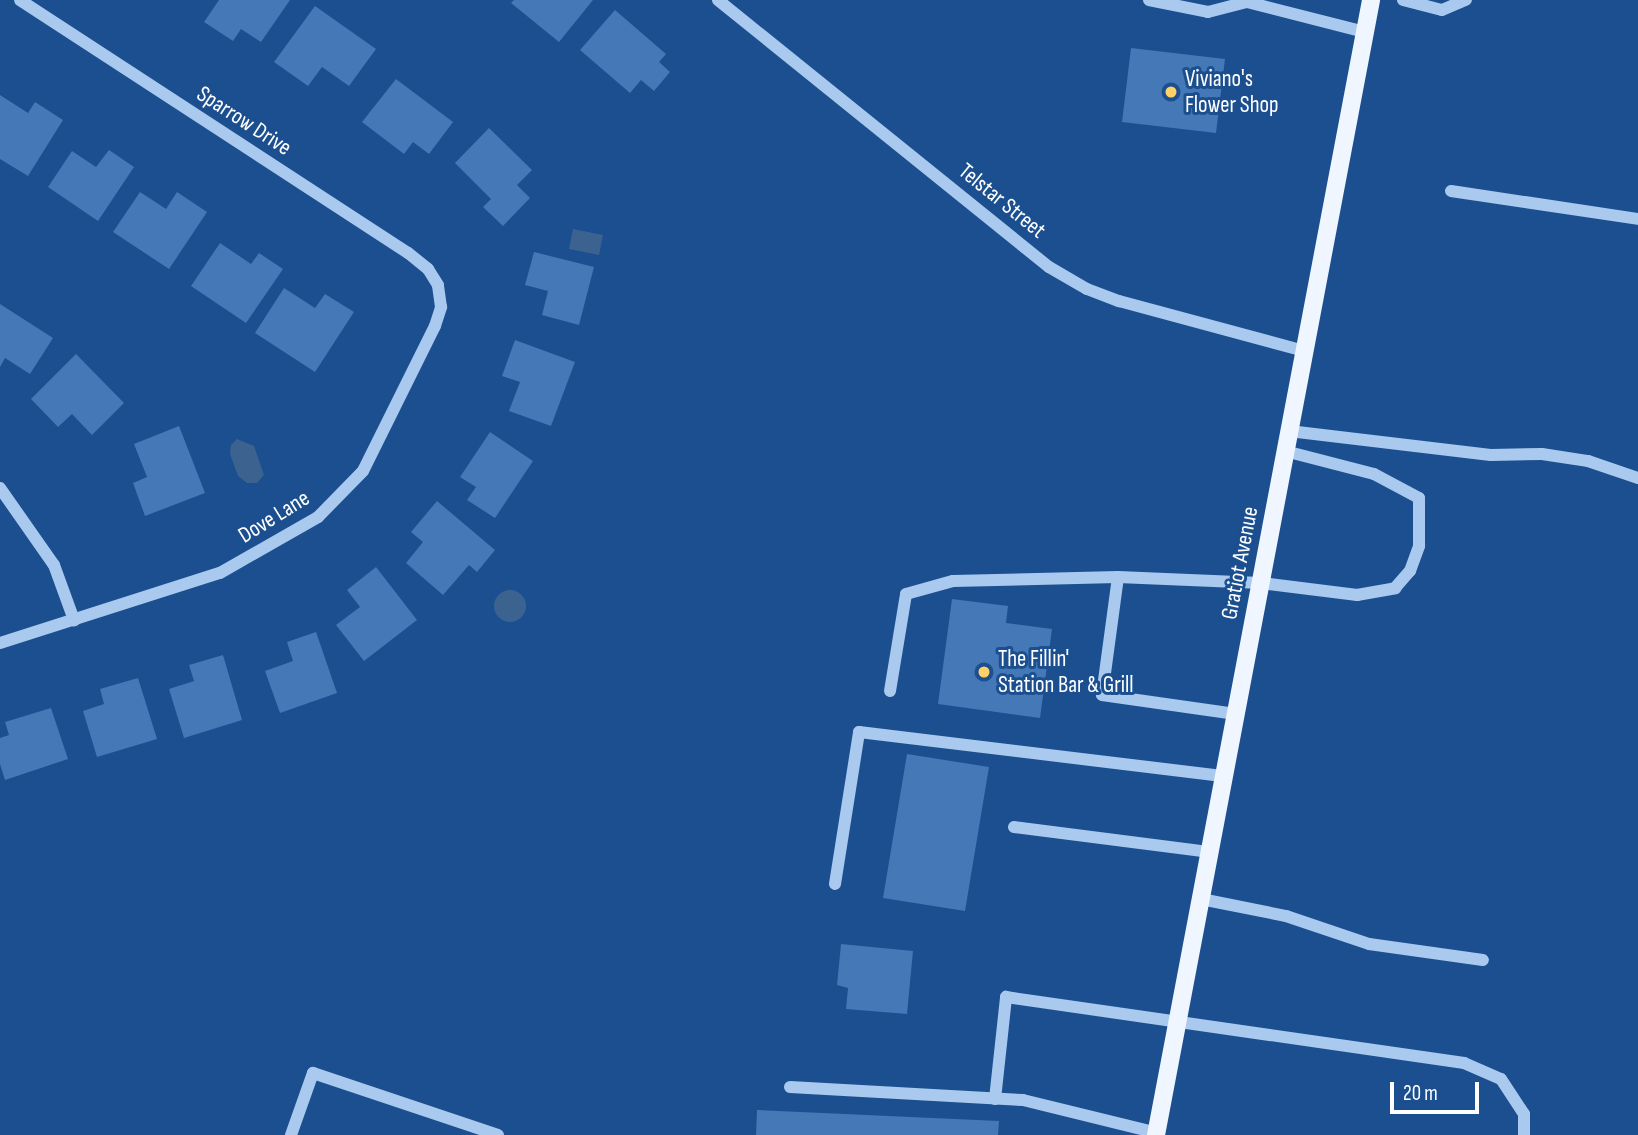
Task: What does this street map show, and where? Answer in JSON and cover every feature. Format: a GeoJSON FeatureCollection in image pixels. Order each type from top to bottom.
{"type":"FeatureCollection","features":[{"type":"Feature","properties":{"kind":"main road","name":"Gratiot Avenue"},"geometry":{"type":"LineString","coordinates":[[1156,1134],[1371,0]]}},
{"type":"Feature","properties":{"kind":"street","name":"Sparrow Drive"},"geometry":{"type":"LineString","coordinates":[[20,0],[408,253],[428,270],[438,285]]}},
{"type":"Feature","properties":{"kind":"street","name":"Telstar Street"},"geometry":{"type":"LineString","coordinates":[[718,0],[1068,278],[1087,289],[1162,314],[1304,351]]}},
{"type":"Feature","properties":{"kind":"street"},"geometry":{"type":"LineString","coordinates":[[1149,0],[1208,12],[1247,2],[1365,32]]}},
{"type":"Feature","properties":{"kind":"street"},"geometry":{"type":"LineString","coordinates":[[1403,0],[1442,10],[1466,0]]}},
{"type":"Feature","properties":{"kind":"street"},"geometry":{"type":"LineString","coordinates":[[1451,191],[1638,219]]}},
{"type":"Feature","properties":{"kind":"street","name":"Dove Lane"},"geometry":{"type":"LineString","coordinates":[[0,643],[220,573],[318,517],[363,471],[436,326],[440,307],[438,285]]}},
{"type":"Feature","properties":{"kind":"street"},"geometry":{"type":"LineString","coordinates":[[1289,431],[1491,455],[1542,454],[1588,461],[1638,478]]}},
{"type":"Feature","properties":{"kind":"street"},"geometry":{"type":"LineString","coordinates":[[890,691],[906,594],[953,581],[1118,577],[1261,583],[1357,595],[1395,588],[1410,571],[1419,546],[1419,498],[1406,487],[1374,474],[1285,451]]}},
{"type":"Feature","properties":{"kind":"street"},"geometry":{"type":"LineString","coordinates":[[0,488],[54,565],[74,620]]}},
{"type":"Feature","properties":{"kind":"street"},"geometry":{"type":"LineString","coordinates":[[1118,577],[1102,695],[1236,714]]}},
{"type":"Feature","properties":{"kind":"street"},"geometry":{"type":"LineString","coordinates":[[835,884],[859,732],[1224,776]]}},
{"type":"Feature","properties":{"kind":"street"},"geometry":{"type":"LineString","coordinates":[[1014,827],[1210,852]]}},
{"type":"Feature","properties":{"kind":"street"},"geometry":{"type":"LineString","coordinates":[[1201,899],[1286,916],[1369,944],[1483,960]]}},
{"type":"Feature","properties":{"kind":"street"},"geometry":{"type":"LineString","coordinates":[[995,1099],[1006,997],[1177,1024],[1464,1063],[1501,1079],[1524,1114],[1524,1135]]}},
{"type":"Feature","properties":{"kind":"street"},"geometry":{"type":"LineString","coordinates":[[291,1135],[313,1073],[498,1135]]}},
{"type":"Feature","properties":{"kind":"street"},"geometry":{"type":"LineString","coordinates":[[790,1087],[1023,1100],[1156,1134]]}},
{"type":"Feature","properties":{"kind":"water"},"geometry":{"type":"Polygon","coordinates":[[[573,229],[603,235],[599,255],[569,249],[573,229]]]}},
{"type":"Feature","properties":{"kind":"water"},"geometry":{"type":"Polygon","coordinates":[[[237,439],[254,446],[264,475],[257,483],[247,483],[238,476],[230,454],[231,445],[237,439]]]}},
{"type":"Feature","properties":{"kind":"water"},"geometry":{"type":"Polygon","coordinates":[[[510,590],[521,595],[526,606],[521,617],[510,622],[499,617],[494,606],[499,595],[510,590]]]}},
{"type":"Feature","properties":{"kind":"building"},"geometry":{"type":"Polygon","coordinates":[[[219,0],[290,0],[261,42],[241,29],[233,41],[204,22],[219,0]]]}},
{"type":"Feature","properties":{"kind":"building"},"geometry":{"type":"Polygon","coordinates":[[[514,0],[593,0],[559,42],[511,3],[514,0]]]}},
{"type":"Feature","properties":{"kind":"building"},"geometry":{"type":"Polygon","coordinates":[[[315,6],[376,49],[349,86],[322,67],[308,86],[274,62],[315,6]]]}},
{"type":"Feature","properties":{"kind":"building"},"geometry":{"type":"Polygon","coordinates":[[[615,10],[666,54],[659,62],[670,72],[654,91],[641,80],[630,93],[580,50],[615,10]]]}},
{"type":"Feature","properties":{"kind":"building"},"geometry":{"type":"Polygon","coordinates":[[[1131,48],[1225,59],[1216,133],[1122,122],[1131,48]]]}},
{"type":"Feature","properties":{"kind":"building"},"geometry":{"type":"Polygon","coordinates":[[[396,79],[453,122],[429,154],[413,142],[404,154],[362,122],[396,79]]]}},
{"type":"Feature","properties":{"kind":"building"},"geometry":{"type":"Polygon","coordinates":[[[0,95],[28,113],[35,102],[63,120],[28,176],[0,159],[0,95]]]}},
{"type":"Feature","properties":{"kind":"building"},"geometry":{"type":"Polygon","coordinates":[[[489,128],[532,170],[517,185],[530,198],[503,226],[483,207],[491,199],[455,163],[489,128]]]}},
{"type":"Feature","properties":{"kind":"building"},"geometry":{"type":"Polygon","coordinates":[[[109,150],[134,167],[98,221],[48,187],[72,151],[96,167],[109,150]]]}},
{"type":"Feature","properties":{"kind":"building"},"geometry":{"type":"Polygon","coordinates":[[[140,192],[166,209],[177,192],[207,212],[169,269],[113,232],[140,192]]]}},
{"type":"Feature","properties":{"kind":"building"},"geometry":{"type":"Polygon","coordinates":[[[220,243],[251,264],[259,253],[283,269],[246,323],[191,286],[220,243]]]}},
{"type":"Feature","properties":{"kind":"building"},"geometry":{"type":"Polygon","coordinates":[[[534,252],[594,267],[579,325],[542,315],[548,291],[525,285],[534,252]]]}},
{"type":"Feature","properties":{"kind":"building"},"geometry":{"type":"Polygon","coordinates":[[[284,288],[315,308],[325,294],[354,312],[315,372],[255,333],[284,288]]]}},
{"type":"Feature","properties":{"kind":"building"},"geometry":{"type":"Polygon","coordinates":[[[0,304],[53,338],[30,374],[5,358],[0,367],[0,304]]]}},
{"type":"Feature","properties":{"kind":"building"},"geometry":{"type":"Polygon","coordinates":[[[515,340],[575,362],[551,426],[509,411],[520,382],[502,376],[515,340]]]}},
{"type":"Feature","properties":{"kind":"building"},"geometry":{"type":"Polygon","coordinates":[[[76,354],[124,403],[92,435],[72,414],[58,427],[31,399],[76,354]]]}},
{"type":"Feature","properties":{"kind":"building"},"geometry":{"type":"Polygon","coordinates":[[[179,426],[205,493],[145,516],[133,483],[147,477],[134,444],[179,426]]]}},
{"type":"Feature","properties":{"kind":"building"},"geometry":{"type":"Polygon","coordinates":[[[490,432],[533,461],[495,518],[467,500],[476,487],[460,477],[490,432]]]}},
{"type":"Feature","properties":{"kind":"building"},"geometry":{"type":"Polygon","coordinates":[[[437,501],[495,550],[477,572],[469,565],[443,595],[406,563],[423,542],[411,532],[437,501]]]}},
{"type":"Feature","properties":{"kind":"building"},"geometry":{"type":"Polygon","coordinates":[[[376,567],[417,620],[364,661],[336,625],[360,607],[347,590],[376,567]]]}},
{"type":"Feature","properties":{"kind":"building"},"geometry":{"type":"Polygon","coordinates":[[[952,599],[1008,606],[1006,623],[1052,629],[1040,718],[938,704],[952,599]]]}},
{"type":"Feature","properties":{"kind":"building"},"geometry":{"type":"Polygon","coordinates":[[[316,632],[337,693],[280,713],[265,671],[293,661],[287,642],[316,632]]]}},
{"type":"Feature","properties":{"kind":"building"},"geometry":{"type":"Polygon","coordinates":[[[223,655],[242,720],[184,738],[169,689],[194,681],[189,665],[223,655]]]}},
{"type":"Feature","properties":{"kind":"building"},"geometry":{"type":"Polygon","coordinates":[[[138,678],[157,739],[97,757],[83,711],[104,704],[100,689],[138,678]]]}},
{"type":"Feature","properties":{"kind":"building"},"geometry":{"type":"Polygon","coordinates":[[[51,708],[68,759],[5,780],[0,764],[0,738],[9,735],[5,722],[51,708]]]}},
{"type":"Feature","properties":{"kind":"building"},"geometry":{"type":"Polygon","coordinates":[[[907,754],[989,767],[965,911],[883,898],[907,754]]]}},
{"type":"Feature","properties":{"kind":"building"},"geometry":{"type":"Polygon","coordinates":[[[841,944],[913,951],[907,1014],[846,1009],[848,988],[837,985],[841,944]]]}},
{"type":"Feature","properties":{"kind":"building"},"geometry":{"type":"Polygon","coordinates":[[[757,1110],[999,1121],[998,1135],[756,1135],[757,1110]]]}},
{"type":"Feature","properties":{"kind":"place","name":"Viviano's Flower Shop"},"geometry":{"type":"Point","coordinates":[1171,92]}},
{"type":"Feature","properties":{"kind":"place","name":"The Fillin' Station Bar & Grill"},"geometry":{"type":"Point","coordinates":[984,672]}}]}
